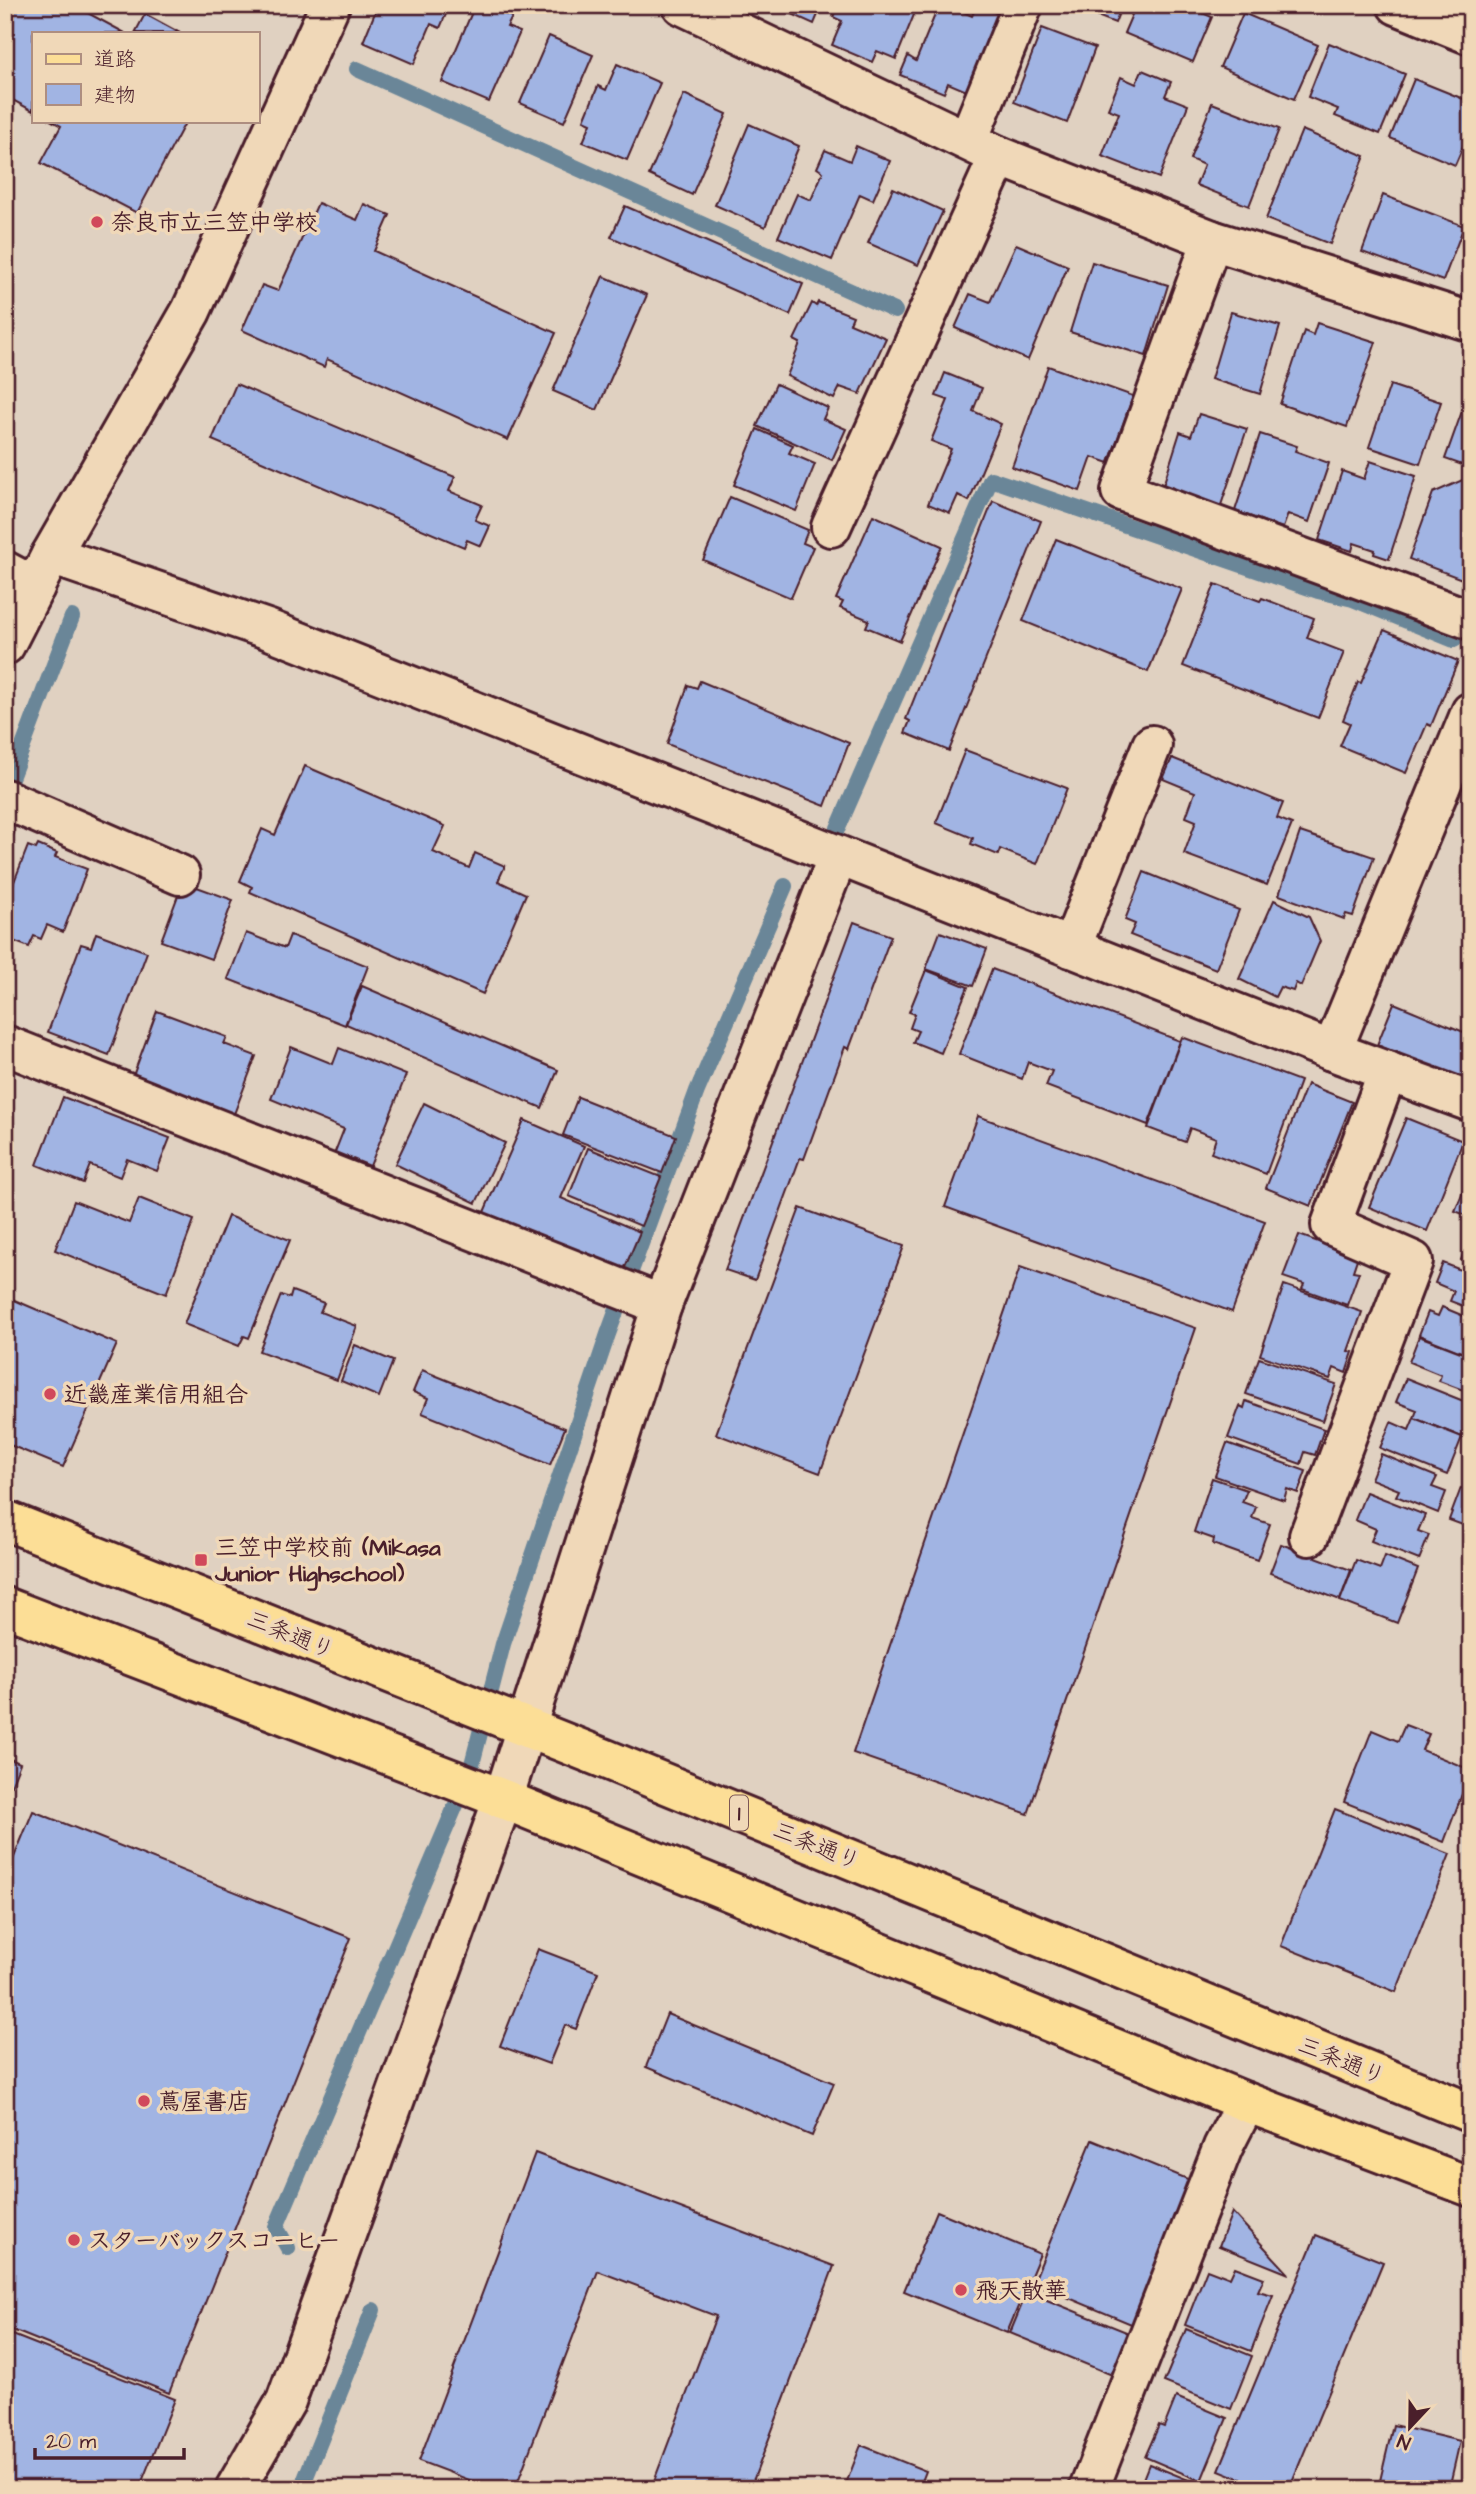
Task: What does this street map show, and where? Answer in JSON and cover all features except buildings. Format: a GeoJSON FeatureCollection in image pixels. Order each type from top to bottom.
{"type":"FeatureCollection","features":[{"type":"Feature","properties":{"kind":"main road","name":"三条通り"},"geometry":{"type":"LineString","coordinates":[[5,1520],[525,1726],[1471,2113]]}},
{"type":"Feature","properties":{"kind":"main road"},"geometry":{"type":"LineString","coordinates":[[5,1607],[503,1798],[1246,2102],[1471,2187]]}},
{"type":"Feature","properties":{"kind":"street"},"geometry":{"type":"LineString","coordinates":[[5,645],[31,571],[191,311],[330,5]]}},
{"type":"Feature","properties":{"kind":"street"},"geometry":{"type":"LineString","coordinates":[[682,5],[984,148],[1212,240],[1471,322]]}},
{"type":"Feature","properties":{"kind":"street"},"geometry":{"type":"LineString","coordinates":[[831,527],[984,148],[1023,5]]}},
{"type":"Feature","properties":{"kind":"street"},"geometry":{"type":"LineString","coordinates":[[1397,5],[1471,35]]}},
{"type":"Feature","properties":{"kind":"street"},"geometry":{"type":"LineString","coordinates":[[1212,240],[1121,491],[1471,620]]}},
{"type":"Feature","properties":{"kind":"street"},"geometry":{"type":"LineString","coordinates":[[31,571],[267,629],[1332,1051],[1471,1102]]}},
{"type":"Feature","properties":{"kind":"street"},"geometry":{"type":"LineString","coordinates":[[1332,1051],[1471,712]]}},
{"type":"Feature","properties":{"kind":"street"},"geometry":{"type":"LineString","coordinates":[[1071,948],[1152,745]]}},
{"type":"Feature","properties":{"kind":"street"},"geometry":{"type":"LineString","coordinates":[[5,799],[180,875]]}},
{"type":"Feature","properties":{"kind":"street"},"geometry":{"type":"LineString","coordinates":[[235,2489],[286,2401],[503,1798],[662,1304],[838,856]]}},
{"type":"Feature","properties":{"kind":"street"},"geometry":{"type":"LineString","coordinates":[[5,1045],[662,1304]]}},
{"type":"Feature","properties":{"kind":"street"},"geometry":{"type":"LineString","coordinates":[[1309,1536],[1413,1261],[1332,1225],[1388,1071]]}},
{"type":"Feature","properties":{"kind":"street"},"geometry":{"type":"LineString","coordinates":[[1089,2489],[1223,2147],[1246,2102]]}},
{"type":"Feature","properties":{"kind":"waterway"},"geometry":{"type":"LineString","coordinates":[[357,69],[895,311]]}},
{"type":"Feature","properties":{"kind":"waterway"},"geometry":{"type":"LineString","coordinates":[[838,828],[991,479],[1318,591],[1353,599],[1454,640]]}},
{"type":"Feature","properties":{"kind":"waterway"},"geometry":{"type":"LineString","coordinates":[[7,802],[11,778],[72,617]]}},
{"type":"Feature","properties":{"kind":"waterway"},"geometry":{"type":"LineString","coordinates":[[288,2248],[276,2227],[470,1772],[503,1644],[608,1334],[697,1091],[785,886]]}},
{"type":"Feature","properties":{"kind":"waterway"},"geometry":{"type":"LineString","coordinates":[[301,2489],[373,2310]]}},
{"type":"Feature","properties":{"kind":"place","name":"奈良市立三笠中学校"},"geometry":{"type":"Point","coordinates":[97,222]}},
{"type":"Feature","properties":{"kind":"place","name":"近畿産業信用組合"},"geometry":{"type":"Point","coordinates":[50,1394]}},
{"type":"Feature","properties":{"kind":"place","name":"三笠中学校前 (Mikasa Junior Highschool)"},"geometry":{"type":"Point","coordinates":[201,1560]}},
{"type":"Feature","properties":{"kind":"place","name":"蔦屋書店"},"geometry":{"type":"Point","coordinates":[144,2101]}},
{"type":"Feature","properties":{"kind":"place","name":"スターバックスコーヒー"},"geometry":{"type":"Point","coordinates":[74,2240]}},
{"type":"Feature","properties":{"kind":"place","name":"飛天散華"},"geometry":{"type":"Point","coordinates":[961,2290]}}]}
